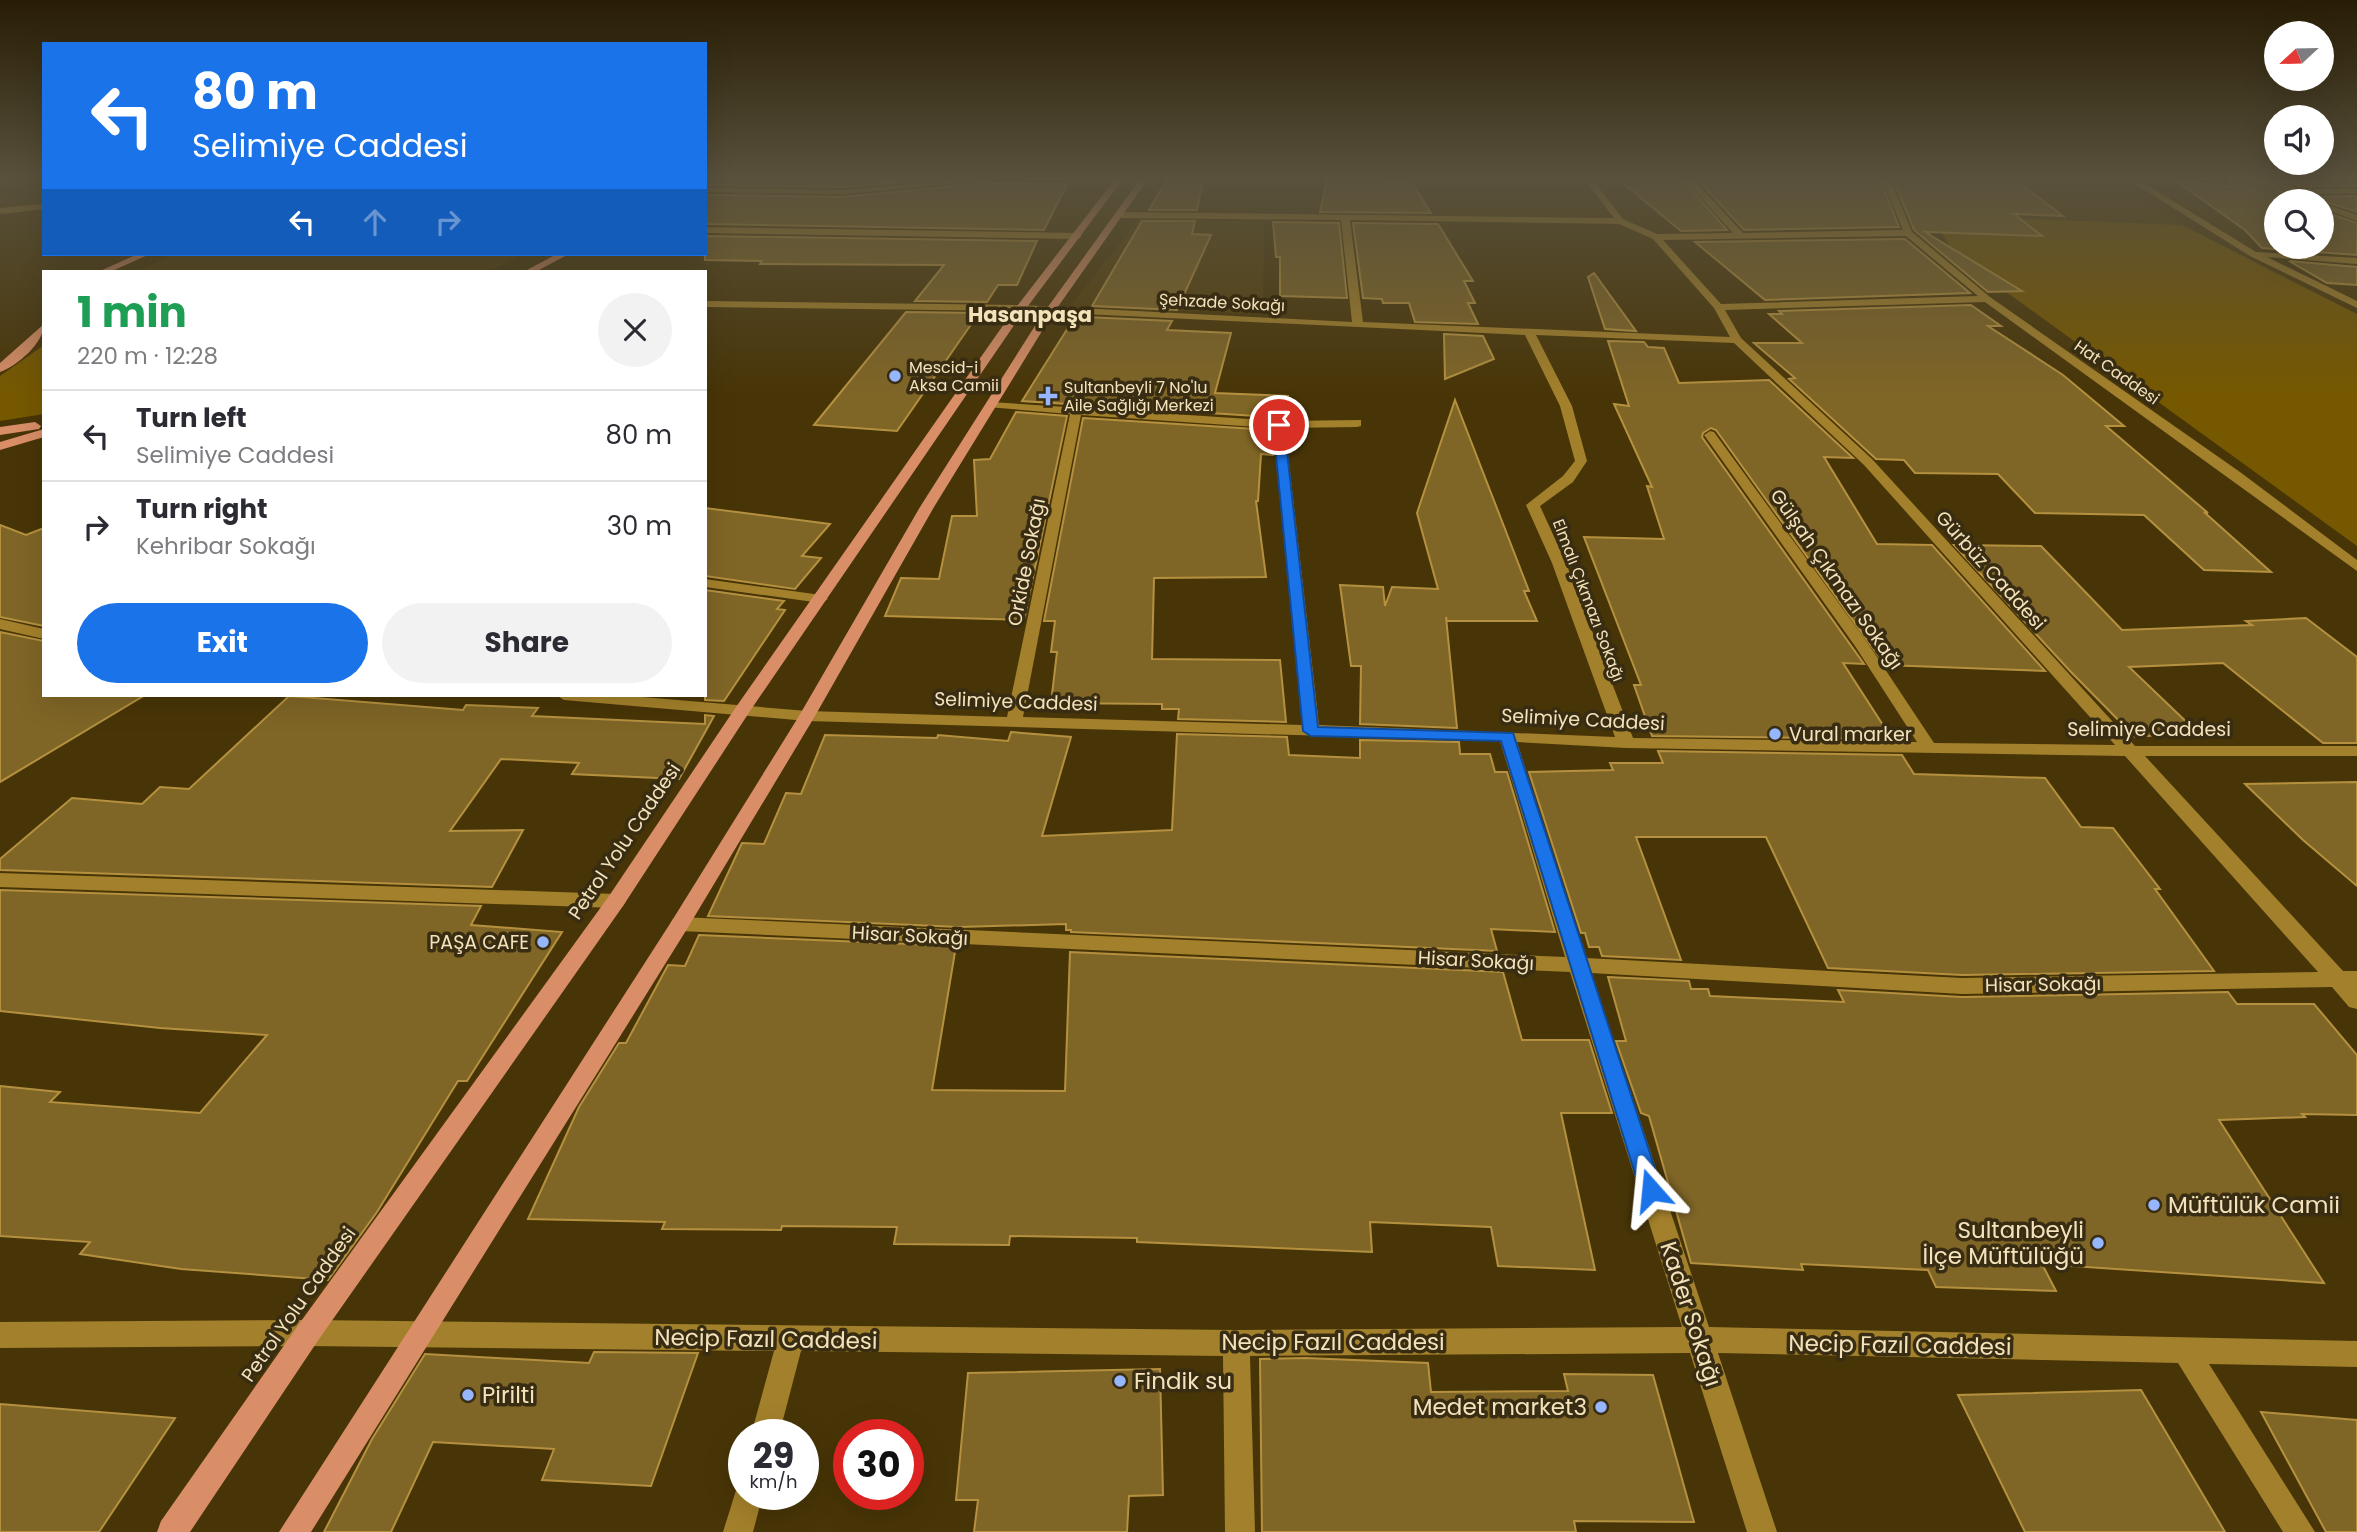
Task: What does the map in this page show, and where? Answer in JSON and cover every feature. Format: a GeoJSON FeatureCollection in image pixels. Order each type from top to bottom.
{"type":"FeatureCollection","features":[{"type":"Feature","properties":{"kind":"main road","name":"Petrol Yolu Caddesi"},"geometry":{"type":"LineString","coordinates":[[172,1532],[308,1333],[616,901],[742,711],[1021,308],[1067,250]]}},
{"type":"Feature","properties":{"kind":"main road"},"geometry":{"type":"LineString","coordinates":[[294,1532],[417,1334],[680,925],[807,716],[927,507],[1052,309],[1094,250]]}},
{"type":"Feature","properties":{"kind":"main road"},"geometry":{"type":"LineString","coordinates":[[107,270],[140,256]]}},
{"type":"Feature","properties":{"kind":"main road"},"geometry":{"type":"LineString","coordinates":[[117,270],[141,256]]}},
{"type":"Feature","properties":{"kind":"main road"},"geometry":{"type":"LineString","coordinates":[[532,270],[560,256]]}},
{"type":"Feature","properties":{"kind":"main road"},"geometry":{"type":"LineString","coordinates":[[0,369],[42,329]]}},
{"type":"Feature","properties":{"kind":"main road"},"geometry":{"type":"LineString","coordinates":[[0,356],[31,342]]}},
{"type":"Feature","properties":{"kind":"main road"},"geometry":{"type":"LineString","coordinates":[[0,431],[42,424]]}},
{"type":"Feature","properties":{"kind":"main road"},"geometry":{"type":"LineString","coordinates":[[0,446],[42,434]]}},
{"type":"Feature","properties":{"kind":"street"},"geometry":{"type":"LineString","coordinates":[[1349,250],[1358,325]]}},
{"type":"Feature","properties":{"kind":"street","name":"Gürbüz Caddesi"},"geometry":{"type":"LineString","coordinates":[[1668,250],[1718,307],[1737,340],[1868,463],[2357,1001]]}},
{"type":"Feature","properties":{"kind":"street","name":"Hat Caddesi"},"geometry":{"type":"LineString","coordinates":[[1929,250],[1987,299],[2235,475],[2357,567]]}},
{"type":"Feature","properties":{"kind":"street"},"geometry":{"type":"LineString","coordinates":[[2246,250],[2357,305]]}},
{"type":"Feature","properties":{"kind":"street"},"geometry":{"type":"LineString","coordinates":[[2252,254],[2357,261]]}},
{"type":"Feature","properties":{"kind":"street"},"geometry":{"type":"LineString","coordinates":[[1718,307],[1987,299]]}},
{"type":"Feature","properties":{"kind":"street","name":"Şehzade Sokağı"},"geometry":{"type":"LineString","coordinates":[[707,304],[1052,309],[1358,325],[1737,340]]}},
{"type":"Feature","properties":{"kind":"street","name":"Elmalı Çıkmazı Sokağı"},"geometry":{"type":"LineString","coordinates":[[1529,332],[1566,406],[1581,461],[1568,479],[1533,505],[1559,563],[1626,743]]}},
{"type":"Feature","properties":{"kind":"street"},"geometry":{"type":"LineString","coordinates":[[991,405],[1279,425],[1357,423]]}},
{"type":"Feature","properties":{"kind":"street","name":"Orkide Sokağı"},"geometry":{"type":"LineString","coordinates":[[1014,721],[1076,411]]}},
{"type":"Feature","properties":{"kind":"street"},"geometry":{"type":"LineString","coordinates":[[1279,425],[1311,731]]}},
{"type":"Feature","properties":{"kind":"street","name":"Gülşah Çıkmazı Sokağı"},"geometry":{"type":"LineString","coordinates":[[1710,435],[1862,645],[1929,748]]}},
{"type":"Feature","properties":{"kind":"street"},"geometry":{"type":"LineString","coordinates":[[707,583],[821,599]]}},
{"type":"Feature","properties":{"kind":"street"},"geometry":{"type":"LineString","coordinates":[[0,624],[42,634]]}},
{"type":"Feature","properties":{"kind":"street","name":"Selimiye Caddesi"},"geometry":{"type":"LineString","coordinates":[[587,697],[807,716],[1507,736],[1626,743],[2129,751],[2357,751]]}},
{"type":"Feature","properties":{"kind":"street","name":"Kader Sokağı"},"geometry":{"type":"LineString","coordinates":[[1507,736],[1578,965],[1762,1532]]}},
{"type":"Feature","properties":{"kind":"street"},"geometry":{"type":"LineString","coordinates":[[0,880],[616,901]]}},
{"type":"Feature","properties":{"kind":"street","name":"Hisar Sokağı"},"geometry":{"type":"LineString","coordinates":[[680,925],[1578,965],[1962,986],[2357,979]]}},
{"type":"Feature","properties":{"kind":"street","name":"Necip Fazıl Caddesi"},"geometry":{"type":"LineString","coordinates":[[0,1335],[308,1333],[1236,1343],[1699,1340],[2357,1354]]}},
{"type":"Feature","properties":{"kind":"street"},"geometry":{"type":"LineString","coordinates":[[769,1419],[791,1339]]}},
{"type":"Feature","properties":{"kind":"street"},"geometry":{"type":"LineString","coordinates":[[1236,1343],[1240,1532]]}},
{"type":"Feature","properties":{"kind":"street"},"geometry":{"type":"LineString","coordinates":[[2186,1352],[2300,1532]]}},
{"type":"Feature","properties":{"kind":"street"},"geometry":{"type":"LineString","coordinates":[[738,1532],[744,1510]]}},
{"type":"Feature","properties":{"kind":"shaded area"},"geometry":{"type":"Polygon","coordinates":[[[1114,250],[1264,250],[1263,314],[1070,306],[1114,250]]]}},
{"type":"Feature","properties":{"kind":"shaded area"},"geometry":{"type":"Polygon","coordinates":[[[2232,250],[2357,314],[2357,546],[1983,275],[1953,251],[2232,250]]]}},
{"type":"Feature","properties":{"kind":"shaded area"},"geometry":{"type":"Polygon","coordinates":[[[172,256],[518,256],[492,270],[139,270],[172,256]]]}},
{"type":"Feature","properties":{"kind":"shaded area"},"geometry":{"type":"Polygon","coordinates":[[[42,346],[42,414],[0,421],[0,376],[42,346]]]}},
{"type":"Feature","properties":{"kind":"building"},"geometry":{"type":"Polygon","coordinates":[[[707,250],[1033,250],[1017,285],[998,285],[987,302],[915,301],[944,265],[760,264],[762,261],[705,260],[707,250]]]}},
{"type":"Feature","properties":{"kind":"building"},"geometry":{"type":"Polygon","coordinates":[[[1125,250],[1204,250],[1177,310],[1092,306],[1125,250]]]}},
{"type":"Feature","properties":{"kind":"building"},"geometry":{"type":"Polygon","coordinates":[[[1275,250],[1342,250],[1347,298],[1280,296],[1280,257],[1276,257],[1275,250]]]}},
{"type":"Feature","properties":{"kind":"building"},"geometry":{"type":"Polygon","coordinates":[[[1357,250],[1454,250],[1473,281],[1464,281],[1475,303],[1468,303],[1478,324],[1415,322],[1409,303],[1383,303],[1382,299],[1363,298],[1357,250]]]}},
{"type":"Feature","properties":{"kind":"building"},"geometry":{"type":"Polygon","coordinates":[[[1705,250],[1919,250],[1970,293],[1765,300],[1705,250]]]}},
{"type":"Feature","properties":{"kind":"building"},"geometry":{"type":"Polygon","coordinates":[[[1938,250],[1955,250],[2022,291],[1988,292],[1938,250]]]}},
{"type":"Feature","properties":{"kind":"building"},"geometry":{"type":"Polygon","coordinates":[[[2334,250],[2357,250],[2357,255],[2334,253],[2334,250]]]}},
{"type":"Feature","properties":{"kind":"building"},"geometry":{"type":"Polygon","coordinates":[[[2289,261],[2357,267],[2357,285],[2327,283],[2289,261]]]}},
{"type":"Feature","properties":{"kind":"building"},"geometry":{"type":"Polygon","coordinates":[[[1594,273],[1636,331],[1605,329],[1588,277],[1594,273]]]}},
{"type":"Feature","properties":{"kind":"building"},"geometry":{"type":"Polygon","coordinates":[[[1971,305],[2001,326],[1988,326],[2063,375],[2124,426],[2106,426],[2208,513],[2204,512],[2271,572],[2204,570],[2144,515],[2035,513],[1998,474],[1915,473],[1904,460],[1876,459],[1789,379],[1795,378],[1754,343],[1802,343],[1769,314],[1782,314],[1779,311],[1971,305]]]}},
{"type":"Feature","properties":{"kind":"building","name":"Mescid-i Aksa Camii"},"geometry":{"type":"Polygon","coordinates":[[[906,312],[979,313],[897,431],[814,425],[906,312]]]}},
{"type":"Feature","properties":{"kind":"building"},"geometry":{"type":"Polygon","coordinates":[[[1085,317],[1172,321],[1167,330],[1231,333],[1215,393],[1288,396],[1287,418],[1022,401],[1071,323],[1081,324],[1085,317]]]}},
{"type":"Feature","properties":{"kind":"building"},"geometry":{"type":"Polygon","coordinates":[[[1444,334],[1483,336],[1494,359],[1445,379],[1444,334]]]}},
{"type":"Feature","properties":{"kind":"building"},"geometry":{"type":"Polygon","coordinates":[[[1608,341],[1644,342],[1648,347],[1664,348],[1679,383],[1769,380],[1853,458],[1824,457],[1877,544],[1932,545],[2045,671],[1885,665],[1716,430],[1711,428],[1703,433],[1702,437],[1864,664],[1843,663],[1892,739],[1652,736],[1634,685],[1641,685],[1584,537],[1664,539],[1647,486],[1652,487],[1614,404],[1629,406],[1608,341]]]}},
{"type":"Feature","properties":{"kind":"building"},"geometry":{"type":"Polygon","coordinates":[[[1455,400],[1529,591],[1524,591],[1537,621],[1447,621],[1446,617],[1457,728],[1360,724],[1361,666],[1351,666],[1340,585],[1383,587],[1385,606],[1392,587],[1438,589],[1417,513],[1455,400]]]}},
{"type":"Feature","properties":{"kind":"building"},"geometry":{"type":"Polygon","coordinates":[[[1016,412],[1067,416],[1024,620],[885,616],[901,578],[939,579],[952,516],[977,516],[974,460],[990,459],[1016,412]]]}},
{"type":"Feature","properties":{"kind":"building"},"geometry":{"type":"Polygon","coordinates":[[[1083,418],[1271,430],[1273,455],[1261,454],[1256,501],[1266,577],[1154,578],[1152,659],[1280,660],[1286,722],[1178,719],[1179,709],[1162,709],[1162,704],[1051,703],[1057,652],[1051,652],[1055,621],[1044,621],[1083,418]]]}},
{"type":"Feature","properties":{"kind":"building"},"geometry":{"type":"Polygon","coordinates":[[[707,508],[830,524],[802,556],[821,558],[795,589],[707,576],[707,508]]]}},
{"type":"Feature","properties":{"kind":"building"},"geometry":{"type":"Polygon","coordinates":[[[0,525],[26,535],[42,529],[42,626],[0,617],[0,525]]]}},
{"type":"Feature","properties":{"kind":"building"},"geometry":{"type":"Polygon","coordinates":[[[1954,545],[2041,546],[2122,630],[2252,625],[2246,621],[2306,618],[2357,657],[2357,743],[2323,743],[2223,663],[2129,667],[2197,732],[2135,737],[1954,545]]]}},
{"type":"Feature","properties":{"kind":"building"},"geometry":{"type":"Polygon","coordinates":[[[707,590],[784,601],[777,609],[785,610],[724,701],[705,700],[707,590]]]}},
{"type":"Feature","properties":{"kind":"building"},"geometry":{"type":"Polygon","coordinates":[[[0,632],[42,641],[42,697],[142,697],[0,782],[0,632]]]}},
{"type":"Feature","properties":{"kind":"building"},"geometry":{"type":"Polygon","coordinates":[[[288,697],[463,710],[466,705],[538,708],[532,716],[705,724],[705,715],[714,716],[679,779],[572,774],[579,763],[501,759],[450,831],[523,830],[492,887],[0,870],[0,859],[72,798],[142,804],[160,787],[189,789],[288,697]]]}},
{"type":"Feature","properties":{"kind":"building"},"geometry":{"type":"Polygon","coordinates":[[[1011,732],[1071,737],[1042,836],[1172,830],[1177,734],[1287,737],[1289,755],[1360,758],[1360,740],[1459,742],[1460,754],[1490,754],[1495,772],[1507,772],[1555,932],[1491,929],[1497,951],[1071,932],[1066,930],[1066,924],[959,927],[708,916],[742,843],[764,844],[786,793],[801,794],[825,735],[937,738],[938,735],[1008,741],[1011,732]]]}},
{"type":"Feature","properties":{"kind":"building"},"geometry":{"type":"Polygon","coordinates":[[[1658,751],[1902,755],[1914,774],[2045,778],[2081,827],[2113,828],[2160,889],[2155,889],[2214,971],[1962,975],[1828,968],[1766,837],[1636,837],[1681,960],[1602,956],[1599,947],[1589,947],[1585,933],[1581,933],[1529,772],[1613,770],[1610,763],[1663,763],[1658,751]]]}},
{"type":"Feature","properties":{"kind":"building"},"geometry":{"type":"Polygon","coordinates":[[[2357,782],[2357,886],[2303,840],[2245,784],[2357,782]]]}},
{"type":"Feature","properties":{"kind":"building"},"geometry":{"type":"Polygon","coordinates":[[[0,890],[481,906],[471,925],[562,932],[467,1081],[458,1081],[377,1212],[328,1280],[181,1269],[80,1254],[90,1242],[0,1236],[0,1086],[60,1092],[50,1102],[200,1113],[267,1035],[160,1028],[0,1011],[0,890]]]}},
{"type":"Feature","properties":{"kind":"building"},"geometry":{"type":"Polygon","coordinates":[[[699,935],[956,946],[932,1090],[1065,1091],[1070,952],[1503,972],[1522,1040],[1589,1040],[1612,1113],[1561,1113],[1595,1270],[1498,1266],[1491,1227],[1370,1222],[1372,1252],[1137,1242],[1137,1238],[1010,1236],[1009,1245],[894,1244],[897,1227],[662,1229],[665,1222],[528,1219],[579,1107],[619,1043],[626,1043],[668,965],[685,966],[699,935]]]}},
{"type":"Feature","properties":{"kind":"building"},"geometry":{"type":"Polygon","coordinates":[[[1608,977],[1689,981],[1691,989],[1708,989],[1710,996],[1844,1002],[1838,990],[1962,997],[2228,992],[2237,1004],[2314,1004],[2357,1055],[2357,1115],[2302,1114],[2305,1117],[2219,1120],[2324,1283],[2042,1264],[2056,1291],[1936,1287],[1928,1270],[1801,1264],[1803,1270],[1691,1263],[1649,1116],[1641,1113],[1616,1041],[1626,1041],[1608,977]]]}},
{"type":"Feature","properties":{"kind":"building"},"geometry":{"type":"Polygon","coordinates":[[[594,1352],[698,1353],[651,1486],[542,1480],[554,1449],[433,1442],[391,1532],[324,1532],[372,1439],[425,1354],[589,1363],[594,1352]]]}},
{"type":"Feature","properties":{"kind":"building"},"geometry":{"type":"Polygon","coordinates":[[[1260,1359],[1428,1363],[1431,1392],[1568,1391],[1564,1374],[1653,1375],[1694,1522],[1574,1521],[1576,1532],[1262,1532],[1260,1359]]]}},
{"type":"Feature","properties":{"kind":"building"},"geometry":{"type":"Polygon","coordinates":[[[1160,1369],[1163,1495],[1129,1496],[1127,1532],[974,1532],[978,1500],[956,1500],[968,1373],[1160,1369]]]}},
{"type":"Feature","properties":{"kind":"building"},"geometry":{"type":"Polygon","coordinates":[[[2141,1390],[2225,1532],[2025,1532],[1958,1395],[2141,1390]]]}},
{"type":"Feature","properties":{"kind":"building"},"geometry":{"type":"Polygon","coordinates":[[[0,1404],[175,1418],[99,1532],[0,1532],[0,1404]]]}},
{"type":"Feature","properties":{"kind":"building"},"geometry":{"type":"Polygon","coordinates":[[[2261,1412],[2357,1420],[2357,1532],[2326,1532],[2261,1412]]]}},
{"type":"Feature","properties":{"kind":"place","name":"Mescid-i Aksa Camii"},"geometry":{"type":"Point","coordinates":[895,376]}},
{"type":"Feature","properties":{"kind":"place","name":"Sultanbeyli 7 No'lu Aile Sağlığı Merkezi"},"geometry":{"type":"Point","coordinates":[1048,396]}},
{"type":"Feature","properties":{"kind":"place","name":"Vural marker"},"geometry":{"type":"Point","coordinates":[1775,734]}},
{"type":"Feature","properties":{"kind":"place","name":"PAŞA CAFE"},"geometry":{"type":"Point","coordinates":[543,942]}},
{"type":"Feature","properties":{"kind":"place","name":"Müftülük Camii"},"geometry":{"type":"Point","coordinates":[2154,1205]}},
{"type":"Feature","properties":{"kind":"place","name":"Sultanbeyli İlçe Müftülüğü"},"geometry":{"type":"Point","coordinates":[2098,1243]}},
{"type":"Feature","properties":{"kind":"place","name":"Findik su"},"geometry":{"type":"Point","coordinates":[1120,1381]}},
{"type":"Feature","properties":{"kind":"place","name":"Pirilti"},"geometry":{"type":"Point","coordinates":[468,1395]}},
{"type":"Feature","properties":{"kind":"place","name":"Medet market3"},"geometry":{"type":"Point","coordinates":[1601,1407]}},
{"type":"Feature","properties":{"kind":"district","name":"Hasanpaşa"},"geometry":{"type":"Point","coordinates":[1030,315]}},
{"type":"Feature","properties":{"kind":"route"},"geometry":{"type":"LineString","coordinates":[[1279,425],[1311,731],[1507,736],[1651,1190]]}}]}
